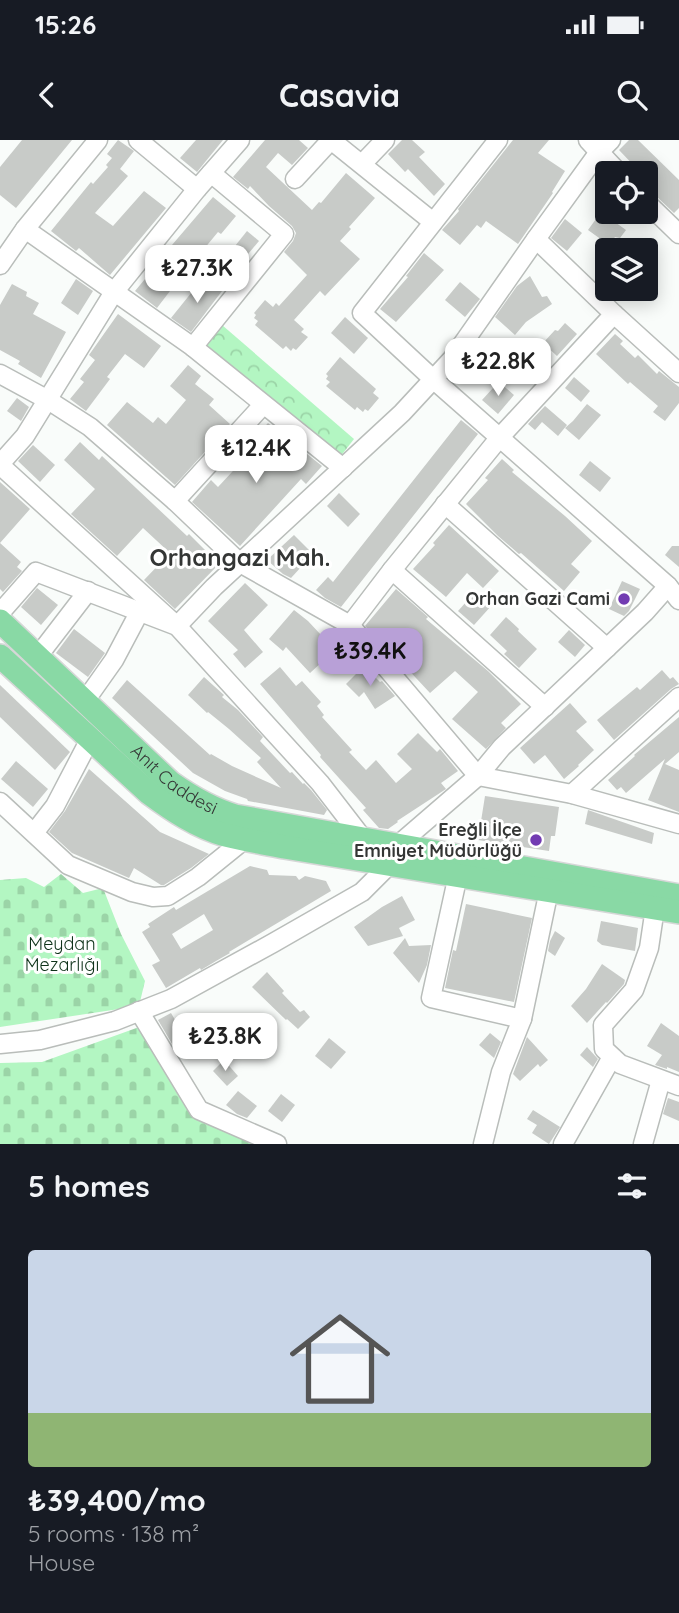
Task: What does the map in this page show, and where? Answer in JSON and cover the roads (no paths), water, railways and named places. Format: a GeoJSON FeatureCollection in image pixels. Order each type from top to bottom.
{"type":"FeatureCollection","features":[{"type":"Feature","properties":{"kind":"main road","name":"Anıt Caddesi"},"geometry":{"type":"LineString","coordinates":[[0,621],[171,783],[203,804],[234,816],[364,840],[394,854]]}},
{"type":"Feature","properties":{"kind":"main road"},"geometry":{"type":"LineString","coordinates":[[0,656],[149,793],[207,828],[284,847],[394,854],[678,897]]}},
{"type":"Feature","properties":{"kind":"main road"},"geometry":{"type":"LineString","coordinates":[[394,854],[458,875],[655,908],[678,897]]}},
{"type":"Feature","properties":{"kind":"street"},"geometry":{"type":"LineString","coordinates":[[0,265],[25,229],[98,140]]}},
{"type":"Feature","properties":{"kind":"street"},"geometry":{"type":"LineString","coordinates":[[138,140],[197,189]]}},
{"type":"Feature","properties":{"kind":"street"},"geometry":{"type":"LineString","coordinates":[[240,140],[114,292],[25,436],[0,465],[177,626],[320,783],[364,840]]}},
{"type":"Feature","properties":{"kind":"street"},"geometry":{"type":"LineString","coordinates":[[295,179],[331,140],[433,222]]}},
{"type":"Feature","properties":{"kind":"street"},"geometry":{"type":"LineString","coordinates":[[362,164],[386,140]]}},
{"type":"Feature","properties":{"kind":"street"},"geometry":{"type":"LineString","coordinates":[[0,1044],[40,1041],[115,1021],[170,999],[362,892],[394,854],[478,776],[502,747],[645,612],[674,593],[362,313],[498,140]]}},
{"type":"Feature","properties":{"kind":"street"},"geometry":{"type":"LineString","coordinates":[[177,626],[402,413],[452,359],[599,144],[611,161]]}},
{"type":"Feature","properties":{"kind":"street"},"geometry":{"type":"LineString","coordinates":[[193,347],[284,234],[211,173]]}},
{"type":"Feature","properties":{"kind":"street"},"geometry":{"type":"LineString","coordinates":[[658,214],[679,234]]}},
{"type":"Feature","properties":{"kind":"street"},"geometry":{"type":"LineString","coordinates":[[25,229],[193,347],[343,468]]}},
{"type":"Feature","properties":{"kind":"street"},"geometry":{"type":"LineString","coordinates":[[536,239],[679,373]]}},
{"type":"Feature","properties":{"kind":"street"},"geometry":{"type":"LineString","coordinates":[[350,625],[500,436],[614,314]]}},
{"type":"Feature","properties":{"kind":"street"},"geometry":{"type":"LineString","coordinates":[[0,374],[90,427],[175,500],[240,564],[350,625],[478,776],[572,794],[679,824]]}},
{"type":"Feature","properties":{"kind":"street"},"geometry":{"type":"LineString","coordinates":[[175,500],[264,405]]}},
{"type":"Feature","properties":{"kind":"street"},"geometry":{"type":"LineString","coordinates":[[445,504],[607,648]]}},
{"type":"Feature","properties":{"kind":"street"},"geometry":{"type":"LineString","coordinates":[[392,570],[545,706]]}},
{"type":"Feature","properties":{"kind":"street"},"geometry":{"type":"LineString","coordinates":[[0,613],[36,572],[177,626]]}},
{"type":"Feature","properties":{"kind":"street"},"geometry":{"type":"LineString","coordinates":[[38,656],[88,591]]}},
{"type":"Feature","properties":{"kind":"street"},"geometry":{"type":"LineString","coordinates":[[85,701],[114,660],[140,611]]}},
{"type":"Feature","properties":{"kind":"street"},"geometry":{"type":"LineString","coordinates":[[572,794],[679,697]]}},
{"type":"Feature","properties":{"kind":"street"},"geometry":{"type":"LineString","coordinates":[[34,833],[55,807],[90,739]]}},
{"type":"Feature","properties":{"kind":"street"},"geometry":{"type":"LineString","coordinates":[[0,802],[68,865],[132,892],[153,897],[168,896],[198,877],[246,839]]}},
{"type":"Feature","properties":{"kind":"street"},"geometry":{"type":"LineString","coordinates":[[458,875],[431,999],[522,1019]]}},
{"type":"Feature","properties":{"kind":"street"},"geometry":{"type":"LineString","coordinates":[[483,1144],[501,1072],[522,1019],[549,890]]}},
{"type":"Feature","properties":{"kind":"street"},"geometry":{"type":"LineString","coordinates":[[655,908],[649,948],[634,990],[603,1025],[604,1049],[621,1064],[679,1086]]}},
{"type":"Feature","properties":{"kind":"street"},"geometry":{"type":"LineString","coordinates":[[139,1011],[199,1110],[277,1144]]}},
{"type":"Feature","properties":{"kind":"street"},"geometry":{"type":"LineString","coordinates":[[563,1144],[612,1056]]}},
{"type":"Feature","properties":{"kind":"street"},"geometry":{"type":"LineString","coordinates":[[643,1144],[661,1080]]}},
{"type":"Feature","properties":{"kind":"place","name":"Orhan Gazi Cami"},"geometry":{"type":"Point","coordinates":[624,599]}},
{"type":"Feature","properties":{"kind":"place","name":"Ereğli İlçe Emniyet Müdürlüğü"},"geometry":{"type":"Point","coordinates":[536,840]}},
{"type":"Feature","properties":{"kind":"district","name":"Orhangazi Mah."},"geometry":{"type":"Point","coordinates":[240,558]}},
{"type":"Feature","properties":{"kind":"park label","name":"Meydan Mezarlığı"},"geometry":{"type":"Point","coordinates":[62,954]}}]}
